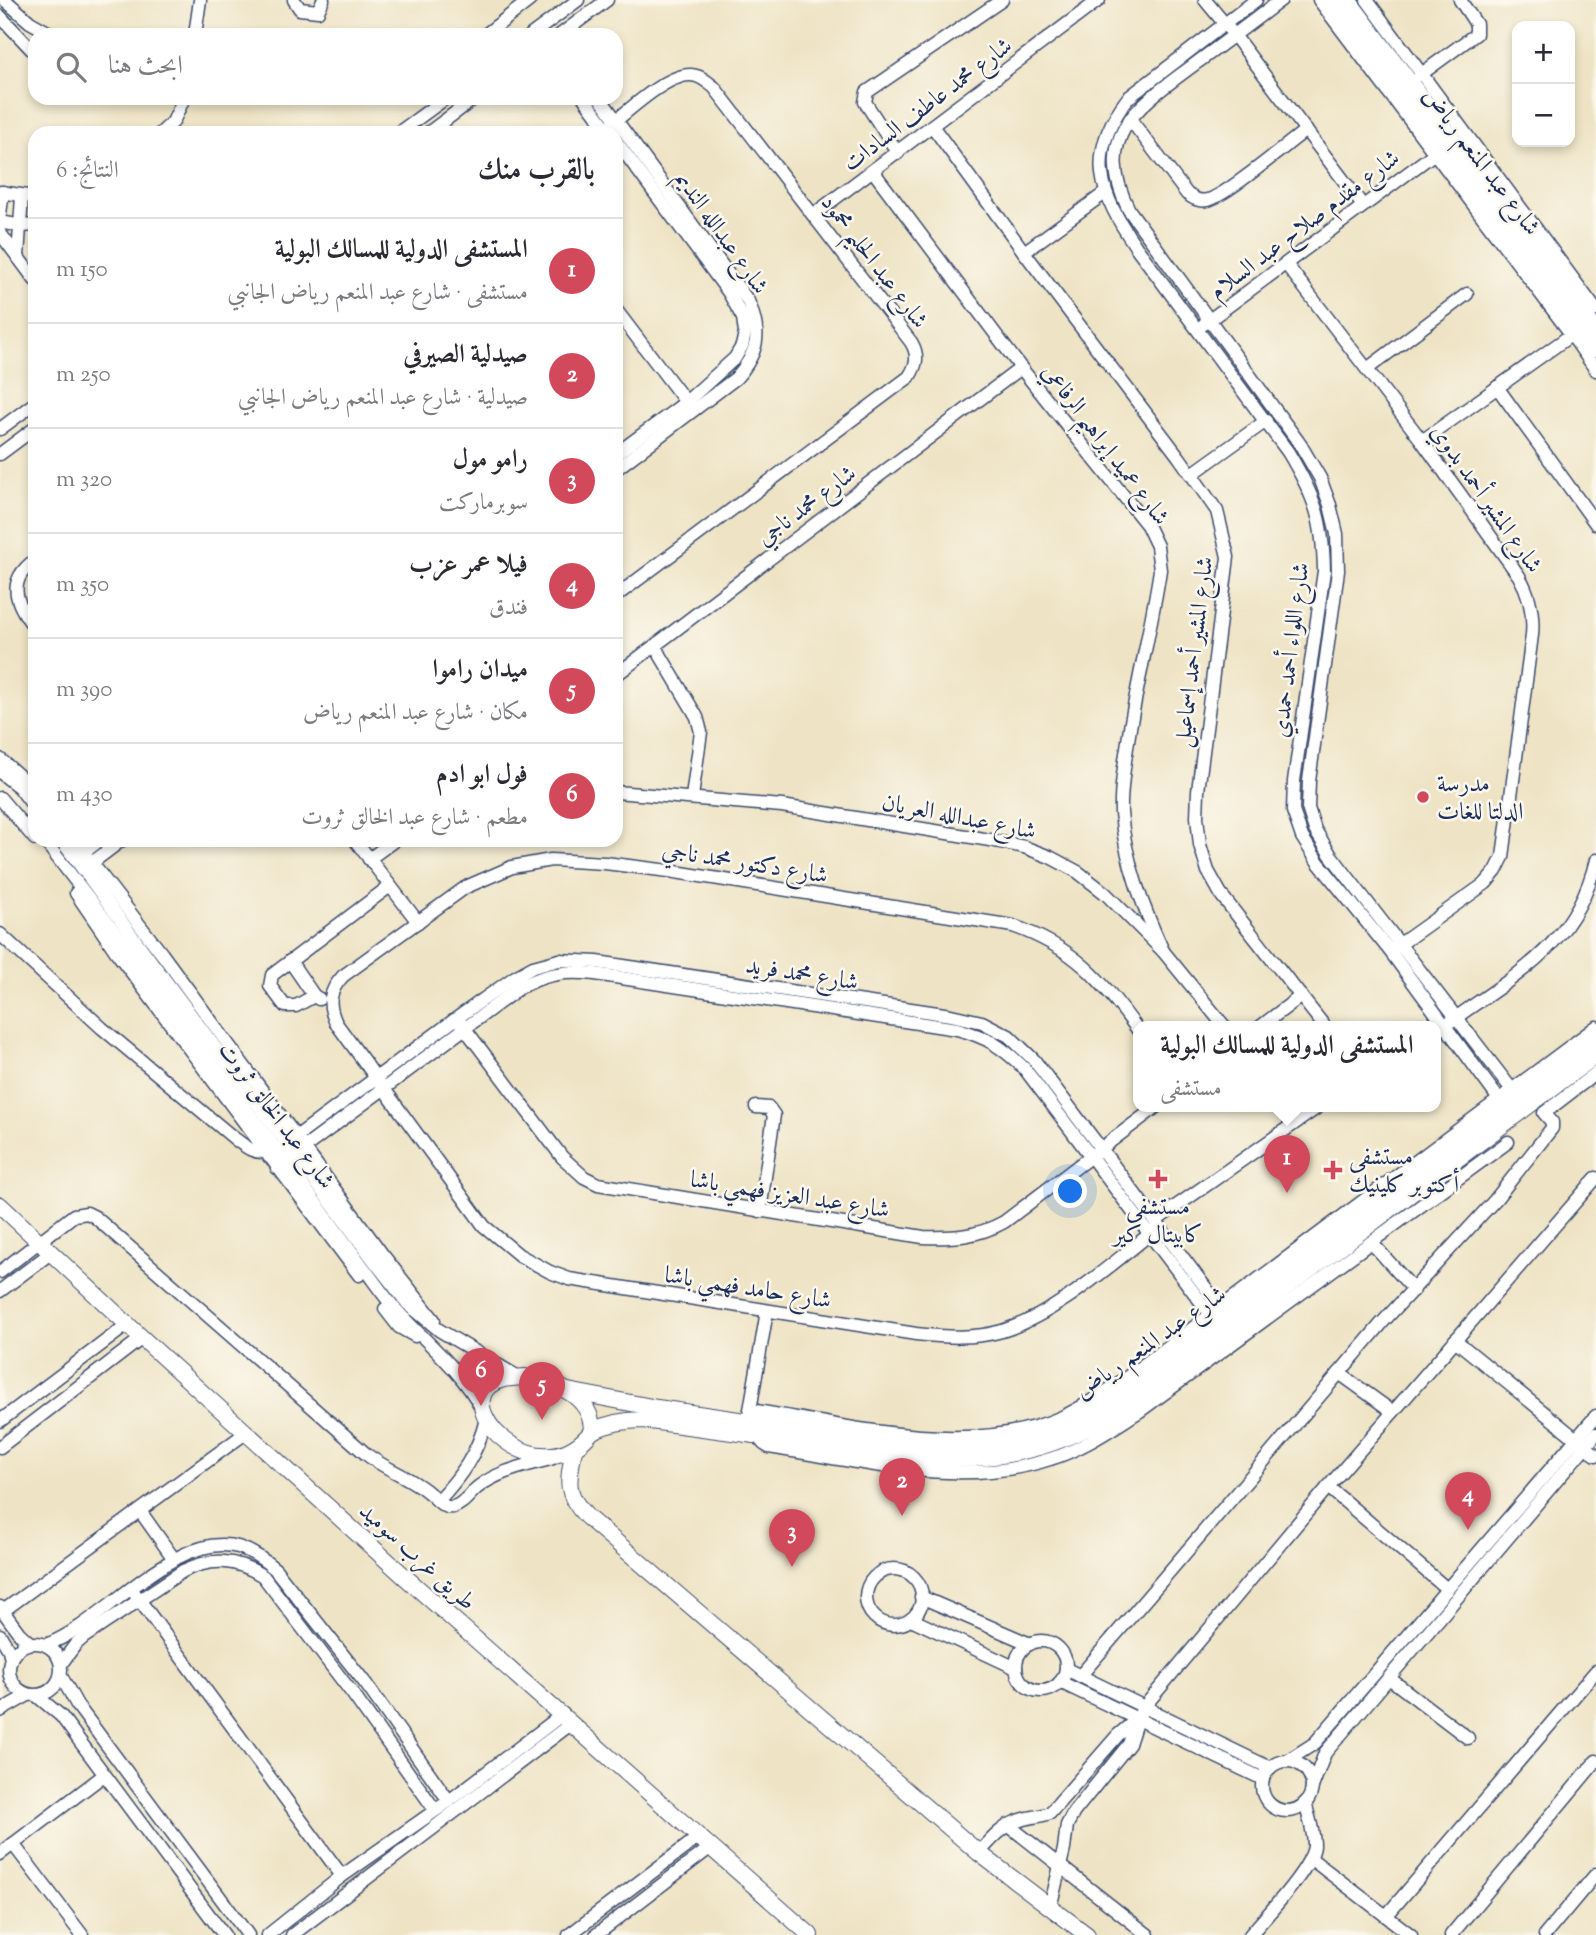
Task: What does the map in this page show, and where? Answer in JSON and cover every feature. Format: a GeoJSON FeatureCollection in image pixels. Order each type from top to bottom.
{"type":"FeatureCollection","features":[{"type":"Feature","properties":{"kind":"street"},"geometry":{"type":"LineString","coordinates":[[5,0],[14,10],[42,28]]}},
{"type":"Feature","properties":{"kind":"street"},"geometry":{"type":"LineString","coordinates":[[196,28],[200,0]]}},
{"type":"Feature","properties":{"kind":"street"},"geometry":{"type":"LineString","coordinates":[[294,0],[300,9],[318,11],[323,0]]}},
{"type":"Feature","properties":{"kind":"street"},"geometry":{"type":"LineString","coordinates":[[494,28],[530,0]]}},
{"type":"Feature","properties":{"kind":"street"},"geometry":{"type":"LineString","coordinates":[[541,28],[578,0]]}},
{"type":"Feature","properties":{"kind":"street"},"geometry":{"type":"LineString","coordinates":[[569,28],[607,0]]}},
{"type":"Feature","properties":{"kind":"street"},"geometry":{"type":"LineString","coordinates":[[898,153],[864,102],[867,92],[1002,0]]}},
{"type":"Feature","properties":{"kind":"street","name":"شارع محمد عاطف السادات"},"geometry":{"type":"LineString","coordinates":[[813,215],[1099,0]]}},
{"type":"Feature","properties":{"kind":"street"},"geometry":{"type":"LineString","coordinates":[[1205,0],[1363,206]]}},
{"type":"Feature","properties":{"kind":"street","name":"شارع اللواء أحمد حمدي"},"geometry":{"type":"LineString","coordinates":[[1256,0],[1128,98],[1114,116],[1105,137],[1102,158],[1105,193],[1116,218],[1129,237],[1266,421],[1307,485],[1317,509],[1323,538],[1324,571],[1294,781],[1293,811],[1302,837],[1318,862],[1455,1017],[1512,1103]]}},
{"type":"Feature","properties":{"kind":"street","name":"شارع اللواء أحمد حمدي"},"geometry":{"type":"LineString","coordinates":[[1281,0],[1140,106],[1119,140],[1116,176],[1129,210],[1294,435],[1320,478],[1337,534],[1338,571],[1308,781],[1308,808],[1315,830],[1395,947],[1436,1021]]}},
{"type":"Feature","properties":{"kind":"street"},"geometry":{"type":"LineString","coordinates":[[1319,0],[1435,153],[1588,323]]}},
{"type":"Feature","properties":{"kind":"street","name":"شارع عبد المنعم رياض"},"geometry":{"type":"LineString","coordinates":[[1332,0],[1588,323]]}},
{"type":"Feature","properties":{"kind":"street","name":"شارع عبد المنعم رياض"},"geometry":{"type":"LineString","coordinates":[[1348,0],[1377,27],[1588,323],[1596,349]]}},
{"type":"Feature","properties":{"kind":"street"},"geometry":{"type":"LineString","coordinates":[[1367,0],[1377,27],[1420,75],[1588,323],[1596,370]]}},
{"type":"Feature","properties":{"kind":"street"},"geometry":{"type":"LineString","coordinates":[[1420,75],[1476,34],[1476,24],[1460,0]]}},
{"type":"Feature","properties":{"kind":"street"},"geometry":{"type":"LineString","coordinates":[[14,10],[3,19],[28,46]]}},
{"type":"Feature","properties":{"kind":"street"},"geometry":{"type":"LineString","coordinates":[[546,24],[549,28]]}},
{"type":"Feature","properties":{"kind":"street","name":"شارع عبد الحليم محمود"},"geometry":{"type":"LineString","coordinates":[[612,126],[656,90],[677,77],[701,77],[714,87],[911,342],[917,357],[916,367],[909,377],[623,591]]}},
{"type":"Feature","properties":{"kind":"street"},"geometry":{"type":"LineString","coordinates":[[169,126],[181,105]]}},
{"type":"Feature","properties":{"kind":"street"},"geometry":{"type":"LineString","coordinates":[[408,126],[436,105]]}},
{"type":"Feature","properties":{"kind":"street"},"geometry":{"type":"LineString","coordinates":[[437,126],[466,105]]}},
{"type":"Feature","properties":{"kind":"street","name":"شارع عبدالله النديم"},"geometry":{"type":"LineString","coordinates":[[591,105],[610,126]]}},
{"type":"Feature","properties":{"kind":"street","name":"شارع عبدالله النديم"},"geometry":{"type":"LineString","coordinates":[[603,105],[611,126]]}},
{"type":"Feature","properties":{"kind":"street"},"geometry":{"type":"LineString","coordinates":[[1130,119],[1187,194],[1196,200],[1207,201],[1225,191],[1306,130]]}},
{"type":"Feature","properties":{"kind":"street","name":"شارع المشير أحمد إسماعيل"},"geometry":{"type":"LineString","coordinates":[[933,127],[1217,511],[1228,557],[1198,791],[1200,845],[1208,871],[1222,896],[1320,1021]]}},
{"type":"Feature","properties":{"kind":"street","name":"شارع عبدالله النديم"},"geometry":{"type":"LineString","coordinates":[[623,142],[738,286],[755,316],[757,333],[755,350],[736,379],[623,450]]}},
{"type":"Feature","properties":{"kind":"street","name":"شارع عبدالله النديم"},"geometry":{"type":"LineString","coordinates":[[623,150],[729,293],[743,318],[744,333],[735,358],[690,407],[623,464]]}},
{"type":"Feature","properties":{"kind":"street","name":"شارع مقدم صلاح عبد السلام"},"geometry":{"type":"LineString","coordinates":[[1198,329],[1435,153]]}},
{"type":"Feature","properties":{"kind":"street","name":"شارع عميد إبراهيم الرفاعي"},"geometry":{"type":"LineString","coordinates":[[873,171],[1021,369],[1147,525],[1157,546],[1160,570],[1128,740],[1121,810],[1133,875],[1146,914],[1163,950]]}},
{"type":"Feature","properties":{"kind":"street"},"geometry":{"type":"LineString","coordinates":[[0,214],[1,192],[28,196],[28,226],[18,257]]}},
{"type":"Feature","properties":{"kind":"street"},"geometry":{"type":"LineString","coordinates":[[1024,252],[1105,193]]}},
{"type":"Feature","properties":{"kind":"street"},"geometry":{"type":"LineString","coordinates":[[0,222],[28,226]]}},
{"type":"Feature","properties":{"kind":"street"},"geometry":{"type":"LineString","coordinates":[[0,233],[28,271]]}},
{"type":"Feature","properties":{"kind":"street","name":"شارع المشير أحمد بدوي"},"geometry":{"type":"LineString","coordinates":[[1286,264],[1422,441],[1519,576],[1530,598],[1533,623],[1503,857],[1486,883],[1395,947]]}},
{"type":"Feature","properties":{"kind":"street"},"geometry":{"type":"LineString","coordinates":[[1367,369],[1467,294]]}},
{"type":"Feature","properties":{"kind":"street"},"geometry":{"type":"LineString","coordinates":[[623,319],[690,407]]}},
{"type":"Feature","properties":{"kind":"street"},"geometry":{"type":"LineString","coordinates":[[1422,441],[1588,323]]}},
{"type":"Feature","properties":{"kind":"street","name":"شارع محمد ناجي"},"geometry":{"type":"LineString","coordinates":[[623,670],[1021,369]]}},
{"type":"Feature","properties":{"kind":"street"},"geometry":{"type":"LineString","coordinates":[[1497,387],[1596,524]]}},
{"type":"Feature","properties":{"kind":"street"},"geometry":{"type":"LineString","coordinates":[[0,429],[28,408]]}},
{"type":"Feature","properties":{"kind":"street"},"geometry":{"type":"LineString","coordinates":[[1192,474],[1266,421]]}},
{"type":"Feature","properties":{"kind":"street"},"geometry":{"type":"LineString","coordinates":[[0,454],[28,433]]}},
{"type":"Feature","properties":{"kind":"street"},"geometry":{"type":"LineString","coordinates":[[28,565],[18,577],[16,587],[20,604],[28,617]]}},
{"type":"Feature","properties":{"kind":"street"},"geometry":{"type":"LineString","coordinates":[[1317,625],[1331,627]]}},
{"type":"Feature","properties":{"kind":"street"},"geometry":{"type":"LineString","coordinates":[[655,646],[697,717],[701,732],[692,797]]}},
{"type":"Feature","properties":{"kind":"street"},"geometry":{"type":"LineString","coordinates":[[0,759],[28,784]]}},
{"type":"Feature","properties":{"kind":"street"},"geometry":{"type":"LineString","coordinates":[[0,772],[19,787],[28,799]]}},
{"type":"Feature","properties":{"kind":"street"},"geometry":{"type":"LineString","coordinates":[[0,788],[28,821]]}},
{"type":"Feature","properties":{"kind":"street","name":"شارع عبدالله العريان"},"geometry":{"type":"LineString","coordinates":[[623,792],[782,806],[1024,848],[1050,857],[1078,872],[1105,893],[1163,950],[1220,1021]]}},
{"type":"Feature","properties":{"kind":"street"},"geometry":{"type":"LineString","coordinates":[[0,798],[28,832]]}},
{"type":"Feature","properties":{"kind":"street"},"geometry":{"type":"LineString","coordinates":[[45,847],[75,867]]}},
{"type":"Feature","properties":{"kind":"street","name":"شارع عبد الخالق ثروت"},"geometry":{"type":"LineString","coordinates":[[52,847],[75,867]]}},
{"type":"Feature","properties":{"kind":"street","name":"شارع عبد الخالق ثروت"},"geometry":{"type":"LineString","coordinates":[[65,847],[75,867],[284,1152],[408,1304],[439,1330],[519,1377]]}},
{"type":"Feature","properties":{"kind":"street"},"geometry":{"type":"LineString","coordinates":[[74,847],[75,867],[117,953],[284,1152]]}},
{"type":"Feature","properties":{"kind":"street"},"geometry":{"type":"LineString","coordinates":[[75,867],[94,847]]}},
{"type":"Feature","properties":{"kind":"street"},"geometry":{"type":"LineString","coordinates":[[75,867],[110,847]]}},
{"type":"Feature","properties":{"kind":"street"},"geometry":{"type":"LineString","coordinates":[[360,847],[418,922]]}},
{"type":"Feature","properties":{"kind":"street"},"geometry":{"type":"LineString","coordinates":[[369,859],[386,847]]}},
{"type":"Feature","properties":{"kind":"street","name":"شارع دكتور محمد ناجي"},"geometry":{"type":"LineString","coordinates":[[329,998],[334,985],[344,976],[466,887],[498,872],[528,863],[574,860],[669,870],[1013,926],[1059,946],[1079,960],[1097,977],[1133,1024]]}},
{"type":"Feature","properties":{"kind":"street"},"geometry":{"type":"LineString","coordinates":[[1441,1028],[1553,944],[1582,904],[1596,860]]}},
{"type":"Feature","properties":{"kind":"street"},"geometry":{"type":"LineString","coordinates":[[314,996],[290,1008],[285,1006],[270,986],[272,975],[390,886]]}},
{"type":"Feature","properties":{"kind":"street"},"geometry":{"type":"LineString","coordinates":[[0,934],[102,1028],[235,1139],[257,1153],[284,1152]]}},
{"type":"Feature","properties":{"kind":"street"},"geometry":{"type":"LineString","coordinates":[[290,961],[314,996],[318,999],[329,998],[330,1011],[336,1023],[380,1083]]}},
{"type":"Feature","properties":{"kind":"street","name":"شارع محمد فريد"},"geometry":{"type":"LineString","coordinates":[[284,1152],[460,1023],[533,980],[559,972],[575,972],[957,1029],[980,1028],[1009,1036],[1034,1060],[1097,1152],[1226,1325]]}},
{"type":"Feature","properties":{"kind":"street"},"geometry":{"type":"LineString","coordinates":[[1268,1021],[1301,996]]}},
{"type":"Feature","properties":{"kind":"street","name":"شارع عبد العزيز فهمي باشا"},"geometry":{"type":"LineString","coordinates":[[460,1023],[562,1157],[584,1177],[598,1184],[923,1237],[959,1238],[986,1231],[1004,1222],[1149,1112]]}},
{"type":"Feature","properties":{"kind":"street"},"geometry":{"type":"LineString","coordinates":[[1512,1103],[1596,1027]]}},
{"type":"Feature","properties":{"kind":"street","name":"شارع اللواء أحمد حمدي"},"geometry":{"type":"LineString","coordinates":[[1441,1030],[1512,1103]]}},
{"type":"Feature","properties":{"kind":"street","name":"شارع عبد المنعم رياض"},"geometry":{"type":"LineString","coordinates":[[568,1391],[751,1425],[810,1448],[931,1459],[983,1459],[1030,1451],[1070,1437],[1122,1409],[1226,1325],[1596,1039]]}},
{"type":"Feature","properties":{"kind":"street","name":"شارع عبد المنعم رياض"},"geometry":{"type":"LineString","coordinates":[[1512,1103],[1596,1055]]}},
{"type":"Feature","properties":{"kind":"street"},"geometry":{"type":"LineString","coordinates":[[1080,1676],[1339,1373],[1495,1200],[1552,1128],[1552,1122],[1544,1112],[1596,1073]]}},
{"type":"Feature","properties":{"kind":"street","name":"شارع حامد فهمي باشا"},"geometry":{"type":"LineString","coordinates":[[380,1083],[484,1226],[532,1263],[569,1279],[589,1284],[934,1336],[970,1337],[1000,1331],[1055,1306],[1311,1112]]}},
{"type":"Feature","properties":{"kind":"street"},"geometry":{"type":"LineString","coordinates":[[756,1107],[769,1108],[774,1115],[760,1211]]}},
{"type":"Feature","properties":{"kind":"street"},"geometry":{"type":"LineString","coordinates":[[1226,1325],[1372,1243],[1508,1142]]}},
{"type":"Feature","properties":{"kind":"street","name":"شارع عبد الخالق ثروت"},"geometry":{"type":"LineString","coordinates":[[284,1152],[319,1215],[398,1313],[459,1373],[484,1414]]}},
{"type":"Feature","properties":{"kind":"street"},"geometry":{"type":"LineString","coordinates":[[1050,1908],[1067,1825],[1074,1812],[1129,1744],[1144,1707],[1328,1487],[1596,1178]]}},
{"type":"Feature","properties":{"kind":"street","name":"طريق غرب سوميد"},"geometry":{"type":"LineString","coordinates":[[0,1205],[127,1325],[404,1576],[810,1935]]}},
{"type":"Feature","properties":{"kind":"street"},"geometry":{"type":"LineString","coordinates":[[0,1291],[46,1247],[74,1215],[87,1213],[95,1217],[366,1454],[386,1469],[425,1489],[443,1506],[456,1506],[476,1489],[501,1474],[567,1453],[592,1432],[592,1418],[583,1404],[568,1391],[547,1382],[519,1377],[505,1378],[490,1385],[482,1395],[484,1414],[479,1444],[467,1467],[438,1501]]}},
{"type":"Feature","properties":{"kind":"street"},"geometry":{"type":"LineString","coordinates":[[1372,1243],[1414,1290]]}},
{"type":"Feature","properties":{"kind":"street"},"geometry":{"type":"LineString","coordinates":[[0,1272],[46,1247]]}},
{"type":"Feature","properties":{"kind":"street"},"geometry":{"type":"LineString","coordinates":[[751,1425],[767,1311]]}},
{"type":"Feature","properties":{"kind":"street"},"geometry":{"type":"LineString","coordinates":[[0,1421],[127,1325]]}},
{"type":"Feature","properties":{"kind":"street","name":"شارع عبد المنعم رياض"},"geometry":{"type":"LineString","coordinates":[[592,1432],[622,1420],[643,1420],[751,1425],[910,1440],[947,1448],[987,1447],[1027,1440],[1064,1427],[1100,1409],[1226,1325]]}},
{"type":"Feature","properties":{"kind":"street"},"geometry":{"type":"LineString","coordinates":[[0,1447],[142,1338]]}},
{"type":"Feature","properties":{"kind":"street"},"geometry":{"type":"LineString","coordinates":[[1455,1340],[1586,1447]]}},
{"type":"Feature","properties":{"kind":"street"},"geometry":{"type":"LineString","coordinates":[[1339,1373],[1393,1412]]}},
{"type":"Feature","properties":{"kind":"street"},"geometry":{"type":"LineString","coordinates":[[484,1414],[502,1438],[518,1448],[531,1454],[567,1453]]}},
{"type":"Feature","properties":{"kind":"street"},"geometry":{"type":"LineString","coordinates":[[1306,1803],[1294,1810],[1274,1808],[1262,1792],[1267,1773],[1315,1743],[1447,1589],[1586,1447],[1596,1416]]}},
{"type":"Feature","properties":{"kind":"street"},"geometry":{"type":"LineString","coordinates":[[247,1432],[1,1609],[30,1643],[46,1645],[67,1636],[135,1594],[199,1563],[224,1561],[249,1567],[263,1576],[451,1816]]}},
{"type":"Feature","properties":{"kind":"street"},"geometry":{"type":"LineString","coordinates":[[1250,1935],[1299,1876],[1314,1849],[1306,1803],[1325,1754],[1596,1434]]}},
{"type":"Feature","properties":{"kind":"street"},"geometry":{"type":"LineString","coordinates":[[567,1453],[571,1497],[587,1517],[979,1853],[1087,1935]]}},
{"type":"Feature","properties":{"kind":"street"},"geometry":{"type":"LineString","coordinates":[[1328,1487],[1447,1589]]}},
{"type":"Feature","properties":{"kind":"street"},"geometry":{"type":"LineString","coordinates":[[140,1511],[174,1559]]}},
{"type":"Feature","properties":{"kind":"street"},"geometry":{"type":"LineString","coordinates":[[0,1711],[52,1689],[75,1645],[174,1559],[193,1549],[215,1545],[237,1547],[257,1555],[275,1569],[366,1684],[443,1806]]}},
{"type":"Feature","properties":{"kind":"street"},"geometry":{"type":"LineString","coordinates":[[892,1569],[909,1574],[916,1580],[921,1597],[917,1612],[911,1619],[895,1625],[878,1620],[867,1607],[867,1590],[876,1575],[892,1569]]}},
{"type":"Feature","properties":{"kind":"street"},"geometry":{"type":"LineString","coordinates":[[135,1594],[342,1876]]}},
{"type":"Feature","properties":{"kind":"street"},"geometry":{"type":"LineString","coordinates":[[921,1597],[1030,1644]]}},
{"type":"Feature","properties":{"kind":"street"},"geometry":{"type":"LineString","coordinates":[[911,1619],[1016,1668]]}},
{"type":"Feature","properties":{"kind":"street"},"geometry":{"type":"LineString","coordinates":[[0,1636],[11,1659],[9,1674],[0,1688]]}},
{"type":"Feature","properties":{"kind":"street"},"geometry":{"type":"LineString","coordinates":[[1045,1641],[1058,1648],[1066,1661],[1066,1669],[1060,1682],[1046,1690],[1029,1688],[1018,1676],[1016,1668],[1019,1654],[1030,1644],[1045,1641]]}},
{"type":"Feature","properties":{"kind":"street"},"geometry":{"type":"LineString","coordinates":[[11,1659],[19,1649],[30,1643]]}},
{"type":"Feature","properties":{"kind":"street"},"geometry":{"type":"LineString","coordinates":[[46,1645],[56,1653],[77,1705],[248,1935]]}},
{"type":"Feature","properties":{"kind":"street"},"geometry":{"type":"LineString","coordinates":[[1066,1669],[1267,1773]]}},
{"type":"Feature","properties":{"kind":"street"},"geometry":{"type":"LineString","coordinates":[[1387,1915],[1596,1671]]}},
{"type":"Feature","properties":{"kind":"street"},"geometry":{"type":"LineString","coordinates":[[9,1674],[16,1687],[33,1695],[61,1716],[224,1935]]}},
{"type":"Feature","properties":{"kind":"street"},"geometry":{"type":"LineString","coordinates":[[1389,1678],[1468,1738]]}},
{"type":"Feature","properties":{"kind":"street"},"geometry":{"type":"LineString","coordinates":[[1060,1682],[1137,1719],[1267,1773]]}},
{"type":"Feature","properties":{"kind":"street"},"geometry":{"type":"LineString","coordinates":[[352,1693],[366,1684]]}},
{"type":"Feature","properties":{"kind":"street"},"geometry":{"type":"LineString","coordinates":[[268,1935],[342,1876],[568,1719]]}},
{"type":"Feature","properties":{"kind":"street"},"geometry":{"type":"LineString","coordinates":[[292,1935],[451,1816],[568,1719]]}},
{"type":"Feature","properties":{"kind":"street"},"geometry":{"type":"LineString","coordinates":[[979,1853],[1008,1825],[1050,1814],[1118,1735],[1137,1719]]}},
{"type":"Feature","properties":{"kind":"street"},"geometry":{"type":"LineString","coordinates":[[1287,1761],[1305,1769],[1312,1787]]}},
{"type":"Feature","properties":{"kind":"street"},"geometry":{"type":"LineString","coordinates":[[1451,1935],[1596,1761]]}},
{"type":"Feature","properties":{"kind":"street"},"geometry":{"type":"LineString","coordinates":[[0,1854],[104,1775]]}},
{"type":"Feature","properties":{"kind":"street"},"geometry":{"type":"LineString","coordinates":[[1050,1814],[1067,1825]]}},
{"type":"Feature","properties":{"kind":"street"},"geometry":{"type":"LineString","coordinates":[[1008,1825],[1148,1935]]}},
{"type":"Feature","properties":{"kind":"street"},"geometry":{"type":"LineString","coordinates":[[569,1935],[705,1841]]}},
{"type":"Feature","properties":{"kind":"street"},"geometry":{"type":"LineString","coordinates":[[596,1935],[705,1841]]}},
{"type":"Feature","properties":{"kind":"street"},"geometry":{"type":"LineString","coordinates":[[12,1844],[79,1934]]}},
{"type":"Feature","properties":{"kind":"street"},"geometry":{"type":"LineString","coordinates":[[1310,1858],[1410,1935]]}},
{"type":"Feature","properties":{"kind":"street"},"geometry":{"type":"LineString","coordinates":[[1545,1935],[1596,1874]]}},
{"type":"Feature","properties":{"kind":"place","name":"مدرسة الدلتا للغات"},"geometry":{"type":"Point","coordinates":[1423,797]}},
{"type":"Feature","properties":{"kind":"place","name":"مستشفى أكتوبر كلينيك"},"geometry":{"type":"Point","coordinates":[1333,1170]}},
{"type":"Feature","properties":{"kind":"place","name":"مستشفى كابيتال كير"},"geometry":{"type":"Point","coordinates":[1158,1179]}},
{"type":"Feature","properties":{"kind":"place","name":"المستشفى الدولية للمسالك البولية"},"geometry":{"type":"Point","coordinates":[1287,1193]}},
{"type":"Feature","properties":{"kind":"place","name":"فول ابو ادم"},"geometry":{"type":"Point","coordinates":[481,1406]}},
{"type":"Feature","properties":{"kind":"place","name":"ميدان راموا"},"geometry":{"type":"Point","coordinates":[542,1420]}},
{"type":"Feature","properties":{"kind":"place","name":"صيدلية الصيرفي"},"geometry":{"type":"Point","coordinates":[902,1516]}},
{"type":"Feature","properties":{"kind":"place","name":"فيلا عمر عزب"},"geometry":{"type":"Point","coordinates":[1468,1530]}},
{"type":"Feature","properties":{"kind":"place","name":"رامو مول"},"geometry":{"type":"Point","coordinates":[792,1567]}}]}
